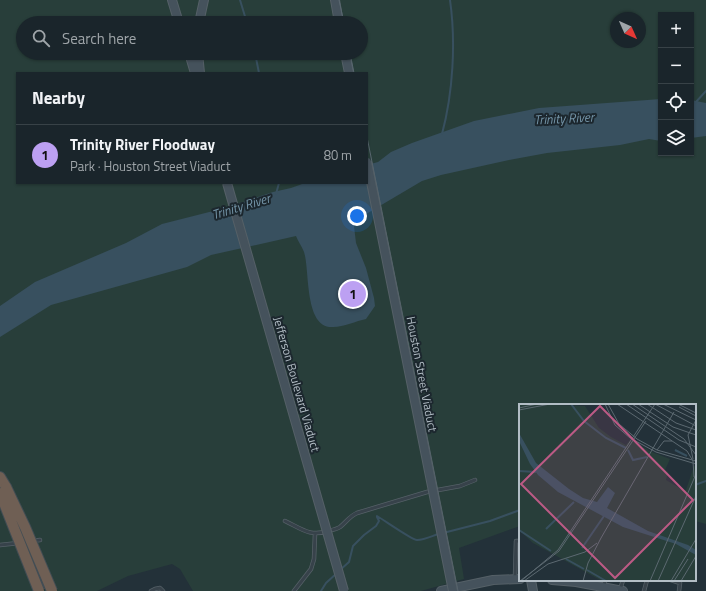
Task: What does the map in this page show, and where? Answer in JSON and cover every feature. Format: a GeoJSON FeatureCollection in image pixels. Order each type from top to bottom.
{"type":"FeatureCollection","features":[{"type":"Feature","properties":{"kind":"highway"},"geometry":{"type":"LineString","coordinates":[[0,477],[25,527],[52,591]]}},
{"type":"Feature","properties":{"kind":"highway"},"geometry":{"type":"LineString","coordinates":[[0,493],[40,591]]}},
{"type":"Feature","properties":{"kind":"main road"},"geometry":{"type":"LineString","coordinates":[[201,16],[204,0]]}},
{"type":"Feature","properties":{"kind":"main road"},"geometry":{"type":"LineString","coordinates":[[334,0],[337,16]]}},
{"type":"Feature","properties":{"kind":"main road"},"geometry":{"type":"LineString","coordinates":[[173,3],[177,16]]}},
{"type":"Feature","properties":{"kind":"main road"},"geometry":{"type":"LineString","coordinates":[[191,60],[195,72]]}},
{"type":"Feature","properties":{"kind":"main road"},"geometry":{"type":"LineString","coordinates":[[199,60],[200,72]]}},
{"type":"Feature","properties":{"kind":"main road"},"geometry":{"type":"LineString","coordinates":[[346,60],[349,72]]}},
{"type":"Feature","properties":{"kind":"main road","name":"Houston Street Viaduct"},"geometry":{"type":"LineString","coordinates":[[368,167],[453,591]]}},
{"type":"Feature","properties":{"kind":"main road","name":"Jefferson Boulevard Viaduct"},"geometry":{"type":"LineString","coordinates":[[227,184],[344,591]]}},
{"type":"Feature","properties":{"kind":"main road"},"geometry":{"type":"LineString","coordinates":[[442,591],[493,580],[517,579]]}},
{"type":"Feature","properties":{"kind":"main road"},"geometry":{"type":"LineString","coordinates":[[531,581],[533,591]]}},
{"type":"Feature","properties":{"kind":"main road"},"geometry":{"type":"LineString","coordinates":[[576,581],[621,591]]}},
{"type":"Feature","properties":{"kind":"lane"},"geometry":{"type":"LineString","coordinates":[[285,521],[315,534],[338,528],[352,515],[357,513],[428,492],[460,486],[475,480]]}},
{"type":"Feature","properties":{"kind":"lane"},"geometry":{"type":"LineString","coordinates":[[294,591],[311,569],[314,559],[315,534]]}},
{"type":"Feature","properties":{"kind":"lane"},"geometry":{"type":"LineString","coordinates":[[0,545],[40,540]]}},
{"type":"Feature","properties":{"kind":"lane"},"geometry":{"type":"LineString","coordinates":[[517,579],[516,541],[519,541]]}},
{"type":"Feature","properties":{"kind":"lane"},"geometry":{"type":"LineString","coordinates":[[621,591],[623,581]]}},
{"type":"Feature","properties":{"kind":"lane"},"geometry":{"type":"LineString","coordinates":[[644,591],[647,581]]}},
{"type":"Feature","properties":{"kind":"lane"},"geometry":{"type":"LineString","coordinates":[[674,581],[680,583],[678,591]]}},
{"type":"Feature","properties":{"kind":"lane"},"geometry":{"type":"LineString","coordinates":[[151,591],[160,588],[163,591]]}},
{"type":"Feature","properties":{"kind":"green space"},"geometry":{"type":"Polygon","coordinates":[[[0,0],[706,0],[706,524],[696,521],[696,404],[519,404],[519,526],[459,548],[464,579],[421,591],[193,591],[180,569],[172,564],[128,576],[97,591],[0,591],[0,0]]]}},
{"type":"Feature","properties":{"kind":"water","name":"Trinity River"},"geometry":{"type":"Polygon","coordinates":[[[658,99],[658,140],[649,139],[620,145],[547,153],[441,175],[422,181],[356,220],[354,226],[356,243],[366,268],[375,306],[366,319],[333,327],[324,325],[317,319],[310,297],[304,252],[296,236],[211,255],[187,267],[51,305],[0,337],[0,306],[35,282],[126,243],[162,224],[225,208],[302,184],[368,184],[368,165],[378,162],[391,152],[412,143],[474,121],[539,108],[658,99]]]}},
{"type":"Feature","properties":{"kind":"water"},"geometry":{"type":"Polygon","coordinates":[[[694,101],[706,103],[706,136],[694,138],[694,101]]]}},
{"type":"Feature","properties":{"kind":"waterway"},"geometry":{"type":"LineString","coordinates":[[240,0],[245,16]]}},
{"type":"Feature","properties":{"kind":"waterway"},"geometry":{"type":"LineString","coordinates":[[442,134],[451,85],[453,33],[450,0]]}},
{"type":"Feature","properties":{"kind":"waterway"},"geometry":{"type":"LineString","coordinates":[[256,60],[259,72]]}},
{"type":"Feature","properties":{"kind":"waterway"},"geometry":{"type":"LineString","coordinates":[[695,103],[706,91]]}},
{"type":"Feature","properties":{"kind":"waterway"},"geometry":{"type":"LineString","coordinates":[[276,194],[279,184]]}},
{"type":"Feature","properties":{"kind":"waterway"},"geometry":{"type":"LineString","coordinates":[[696,485],[706,481]]}},
{"type":"Feature","properties":{"kind":"waterway"},"geometry":{"type":"LineString","coordinates":[[443,533],[490,521],[519,510]]}},
{"type":"Feature","properties":{"kind":"waterway"},"geometry":{"type":"LineString","coordinates":[[377,516],[417,540],[425,539],[438,534]]}},
{"type":"Feature","properties":{"kind":"waterway"},"geometry":{"type":"LineString","coordinates":[[340,570],[349,562],[353,546],[376,526],[379,521],[377,517]]}},
{"type":"Feature","properties":{"kind":"waterway"},"geometry":{"type":"LineString","coordinates":[[321,591],[326,583],[337,573]]}},
{"type":"Feature","properties":{"kind":"tram line"},"geometry":{"type":"LineString","coordinates":[[339,0],[342,16]]}},
{"type":"Feature","properties":{"kind":"tram line"},"geometry":{"type":"LineString","coordinates":[[351,60],[354,72]]}},
{"type":"Feature","properties":{"kind":"tram line"},"geometry":{"type":"LineString","coordinates":[[368,142],[458,591]]}},
{"type":"Feature","properties":{"kind":"place","name":"Trinity River Floodway"},"geometry":{"type":"Point","coordinates":[353,294]}}]}
